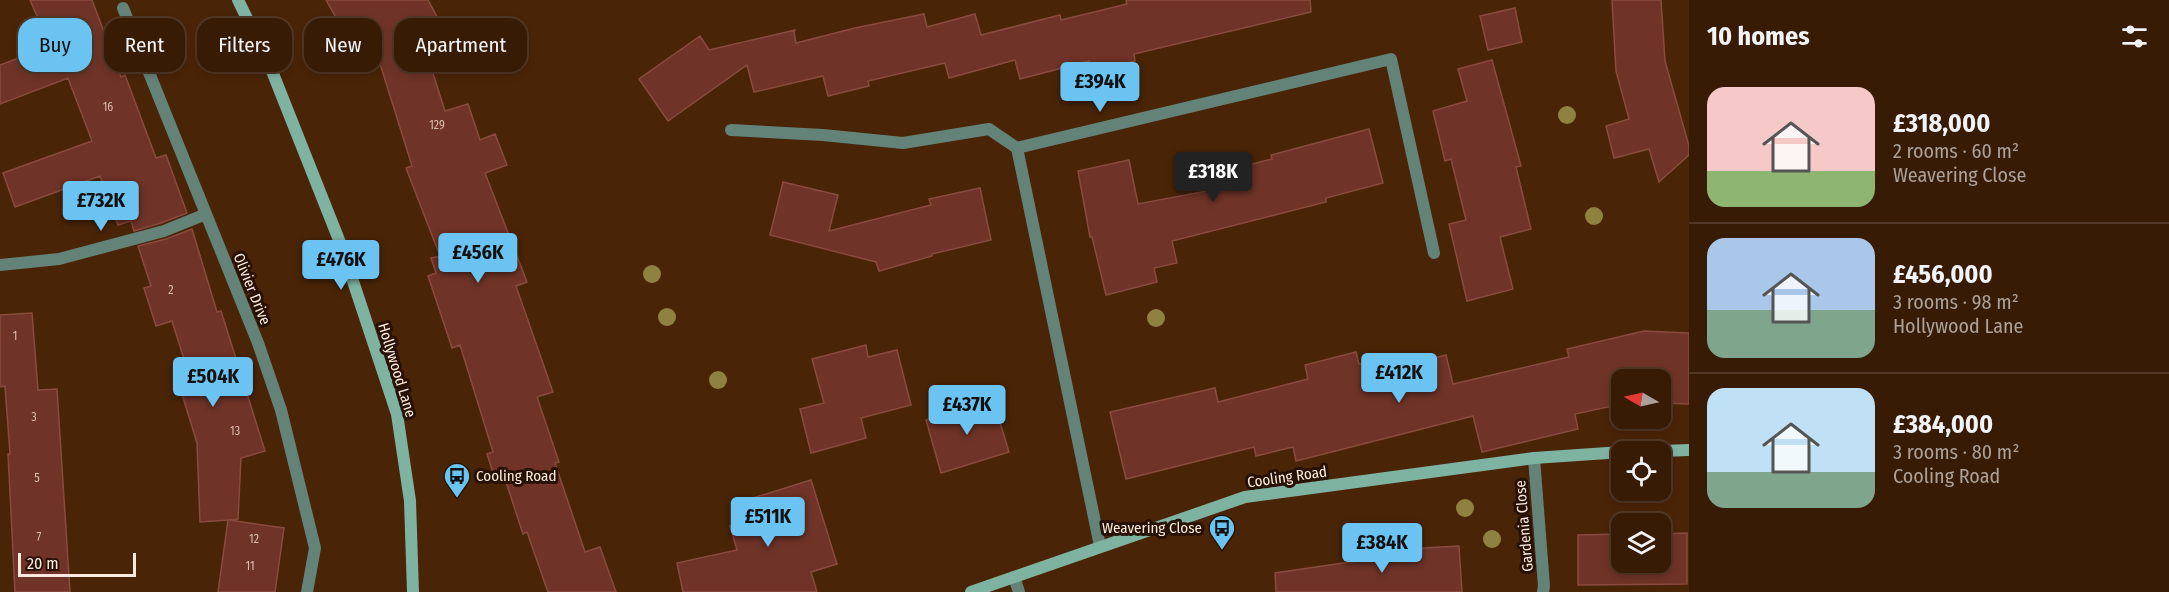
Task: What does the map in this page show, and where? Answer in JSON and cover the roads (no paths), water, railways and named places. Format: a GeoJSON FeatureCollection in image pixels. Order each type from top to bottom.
{"type":"FeatureCollection","features":[{"type":"Feature","properties":{"kind":"main road","name":"Hollywood Lane"},"geometry":{"type":"LineString","coordinates":[[238,0],[270,66],[341,244],[397,414],[410,501],[413,592]]}},
{"type":"Feature","properties":{"kind":"main road"},"geometry":{"type":"LineString","coordinates":[[1671,451],[1689,450]]}},
{"type":"Feature","properties":{"kind":"main road","name":"Cooling Road"},"geometry":{"type":"LineString","coordinates":[[970,592],[1245,497],[1534,458],[1611,453]]}},
{"type":"Feature","properties":{"kind":"street","name":"Olivier Drive"},"geometry":{"type":"LineString","coordinates":[[123,8],[258,343],[281,410],[315,548],[307,592]]}},
{"type":"Feature","properties":{"kind":"street"},"geometry":{"type":"LineString","coordinates":[[1017,148],[1391,59],[1434,253]]}},
{"type":"Feature","properties":{"kind":"street"},"geometry":{"type":"LineString","coordinates":[[731,130],[823,135],[903,144],[989,129],[1017,148],[1100,546]]}},
{"type":"Feature","properties":{"kind":"street"},"geometry":{"type":"LineString","coordinates":[[0,265],[59,259],[164,231],[206,214]]}},
{"type":"Feature","properties":{"kind":"street","name":"Gardenia Close"},"geometry":{"type":"LineString","coordinates":[[1534,458],[1543,592]]}},
{"type":"Feature","properties":{"kind":"street"},"geometry":{"type":"LineString","coordinates":[[1014,577],[1019,592]]}},
{"type":"Feature","properties":{"kind":"place","name":"Cooling Road"},"geometry":{"type":"Point","coordinates":[457,499]}},
{"type":"Feature","properties":{"kind":"place","name":"Weavering Close"},"geometry":{"type":"Point","coordinates":[1222,551]}}]}
